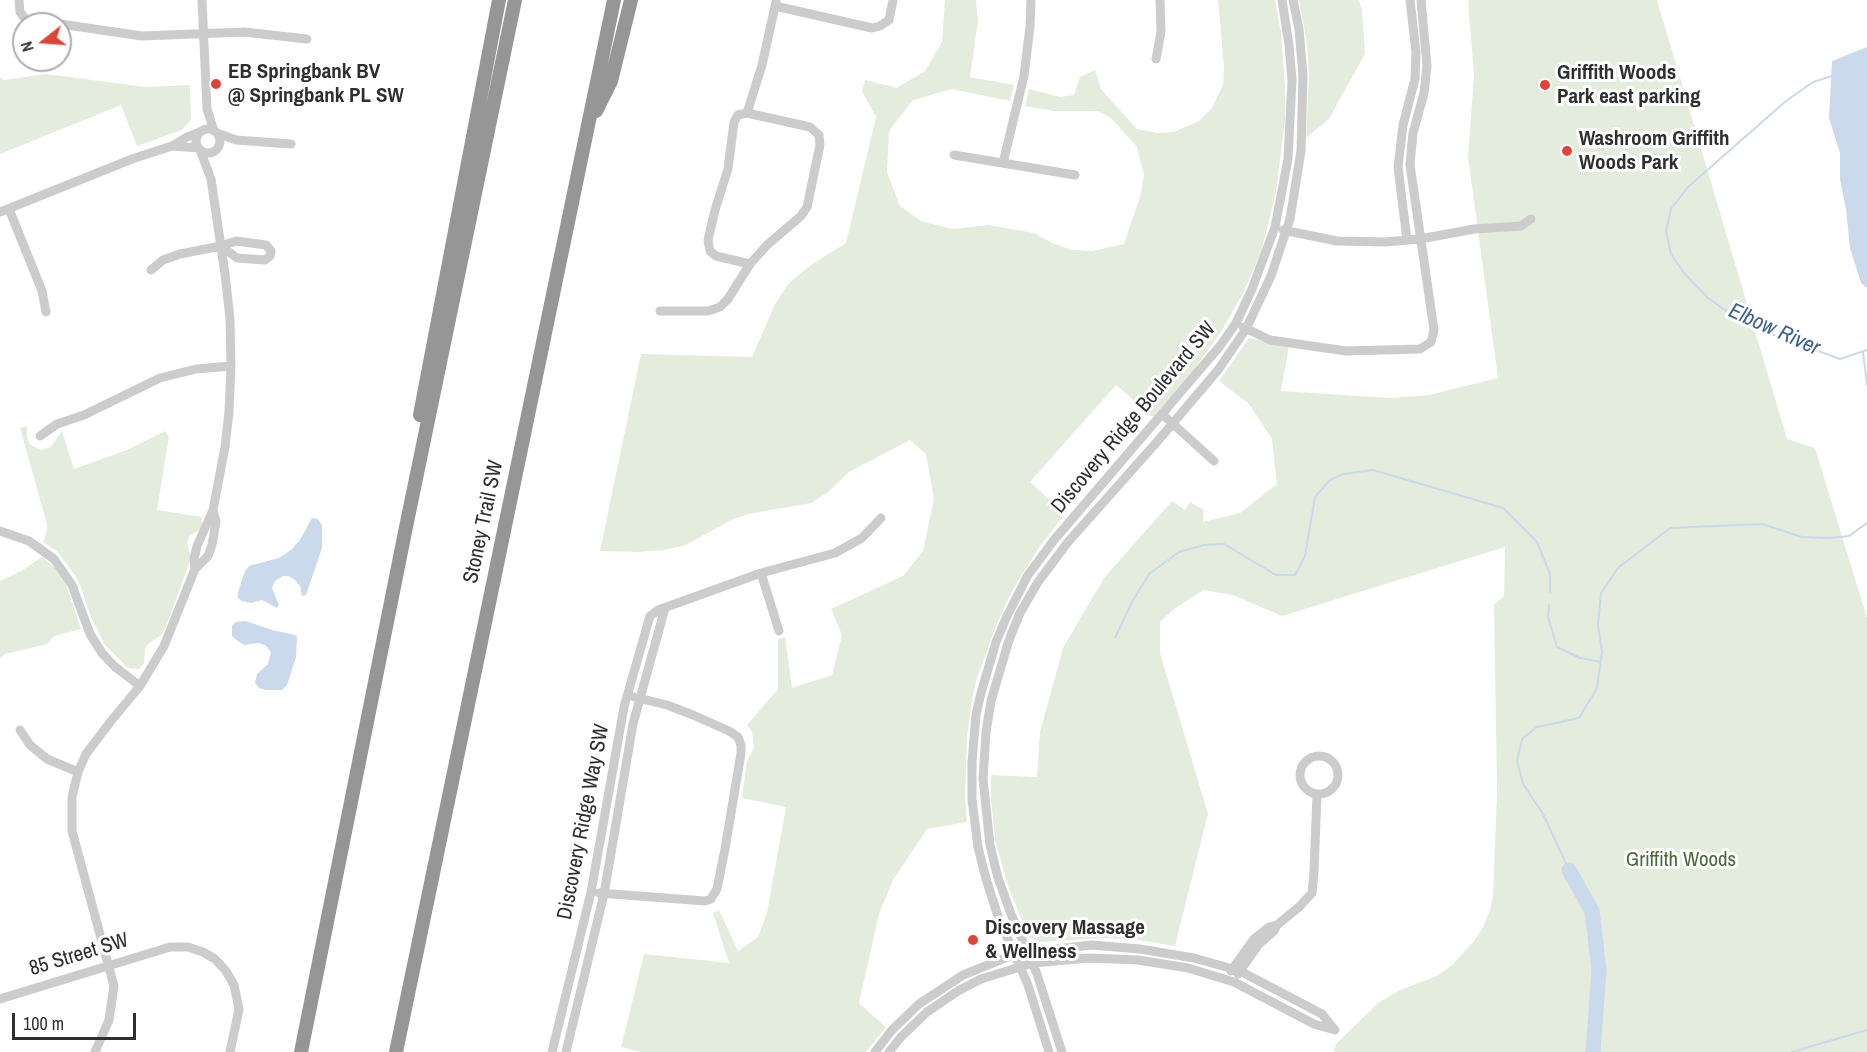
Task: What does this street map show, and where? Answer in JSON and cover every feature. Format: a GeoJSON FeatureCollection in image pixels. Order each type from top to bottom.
{"type":"FeatureCollection","features":[{"type":"Feature","properties":{"kind":"highway"},"geometry":{"type":"LineString","coordinates":[[406,527],[414,447],[499,0]]}},
{"type":"Feature","properties":{"kind":"highway"},"geometry":{"type":"LineString","coordinates":[[301,1052],[515,0]]}},
{"type":"Feature","properties":{"kind":"highway","name":"Stoney Trail SW"},"geometry":{"type":"LineString","coordinates":[[396,1052],[614,0]]}},
{"type":"Feature","properties":{"kind":"highway"},"geometry":{"type":"LineString","coordinates":[[586,132],[611,81],[631,0]]}},
{"type":"Feature","properties":{"kind":"street"},"geometry":{"type":"LineString","coordinates":[[95,1052],[106,1031],[114,986],[72,831],[72,797],[78,772],[92,746],[140,686],[159,656],[195,569],[208,556],[216,522],[213,510],[229,412],[230,319],[211,179],[196,140],[201,132],[207,109],[202,0]]}},
{"type":"Feature","properties":{"kind":"street"},"geometry":{"type":"LineString","coordinates":[[747,113],[762,65],[775,3],[872,28],[889,20],[893,0]]}},
{"type":"Feature","properties":{"kind":"street"},"geometry":{"type":"LineString","coordinates":[[1003,163],[1024,76],[1031,0]]}},
{"type":"Feature","properties":{"kind":"street"},"geometry":{"type":"LineString","coordinates":[[1156,59],[1161,32],[1160,0]]}},
{"type":"Feature","properties":{"kind":"street","name":"Discovery Ridge Boulevard SW"},"geometry":{"type":"LineString","coordinates":[[1049,1052],[1028,985],[999,919],[978,847],[972,799],[976,715],[986,671],[1007,616],[1028,575],[1089,498],[1204,366],[1236,323],[1252,289],[1275,227],[1288,159],[1292,80],[1282,0]]}},
{"type":"Feature","properties":{"kind":"street","name":"Discovery Ridge Boulevard SW"},"geometry":{"type":"LineString","coordinates":[[1062,1052],[1033,963],[998,878],[990,845],[983,779],[986,732],[998,674],[1020,614],[1038,582],[1068,542],[1218,370],[1246,329],[1271,276],[1287,231],[1299,171],[1304,113],[1302,52],[1293,0]]}},
{"type":"Feature","properties":{"kind":"street"},"geometry":{"type":"LineString","coordinates":[[1407,240],[1398,167],[1403,125],[1415,79],[1416,52],[1410,0]]}},
{"type":"Feature","properties":{"kind":"street"},"geometry":{"type":"LineString","coordinates":[[1236,323],[1270,340],[1318,349],[1368,352],[1424,348],[1431,342],[1434,330],[1410,165],[1413,133],[1424,93],[1427,66],[1421,0]]}},
{"type":"Feature","properties":{"kind":"street"},"geometry":{"type":"LineString","coordinates":[[72,26],[142,36],[264,33],[307,39]]}},
{"type":"Feature","properties":{"kind":"street"},"geometry":{"type":"LineString","coordinates":[[207,109],[220,140],[216,149],[211,179]]}},
{"type":"Feature","properties":{"kind":"street"},"geometry":{"type":"LineString","coordinates":[[660,311],[708,311],[720,307],[728,299],[750,264],[767,245],[805,212],[820,141],[817,132],[810,127],[747,113],[738,116],[734,122],[728,169],[708,240],[710,251],[716,256],[750,264]]}},
{"type":"Feature","properties":{"kind":"street"},"geometry":{"type":"LineString","coordinates":[[46,312],[42,291],[4,211],[139,156],[172,146],[187,137],[209,129],[236,140],[291,144]]}},
{"type":"Feature","properties":{"kind":"street"},"geometry":{"type":"LineString","coordinates":[[172,146],[209,152],[236,140]]}},
{"type":"Feature","properties":{"kind":"street"},"geometry":{"type":"LineString","coordinates":[[954,155],[1075,175]]}},
{"type":"Feature","properties":{"kind":"street"},"geometry":{"type":"LineString","coordinates":[[1275,227],[1337,241],[1385,242],[1420,239],[1474,229],[1521,226],[1531,219]]}},
{"type":"Feature","properties":{"kind":"street"},"geometry":{"type":"LineString","coordinates":[[151,270],[163,261],[180,254],[236,241],[264,244],[271,253],[265,260],[237,258],[221,246]]}},
{"type":"Feature","properties":{"kind":"street"},"geometry":{"type":"LineString","coordinates":[[40,436],[57,424],[84,415],[160,378],[196,369],[231,366]]}},
{"type":"Feature","properties":{"kind":"street"},"geometry":{"type":"LineString","coordinates":[[1162,414],[1214,461]]}},
{"type":"Feature","properties":{"kind":"street"},"geometry":{"type":"LineString","coordinates":[[1089,498],[1099,507]]}},
{"type":"Feature","properties":{"kind":"street","name":"Discovery Ridge Way SW"},"geometry":{"type":"LineString","coordinates":[[552,1052],[570,986],[591,892],[627,696],[647,622],[652,614],[665,608],[761,573],[843,549],[862,538],[881,518]]}},
{"type":"Feature","properties":{"kind":"street"},"geometry":{"type":"LineString","coordinates":[[0,531],[29,541],[54,559],[72,585],[90,634],[102,653],[114,666],[140,686]]}},
{"type":"Feature","properties":{"kind":"street"},"geometry":{"type":"LineString","coordinates":[[761,573],[779,631]]}},
{"type":"Feature","properties":{"kind":"street"},"geometry":{"type":"LineString","coordinates":[[1028,575],[1038,582]]}},
{"type":"Feature","properties":{"kind":"street","name":"Discovery Ridge Way SW"},"geometry":{"type":"LineString","coordinates":[[566,1052],[604,894],[629,744],[639,699],[665,608]]}},
{"type":"Feature","properties":{"kind":"street"},"geometry":{"type":"LineString","coordinates":[[986,671],[998,674]]}},
{"type":"Feature","properties":{"kind":"street"},"geometry":{"type":"LineString","coordinates":[[591,892],[705,901],[711,899],[717,889],[725,849],[741,753],[738,737],[667,705],[627,696]]}},
{"type":"Feature","properties":{"kind":"street"},"geometry":{"type":"LineString","coordinates":[[20,730],[30,745],[47,759],[78,772]]}},
{"type":"Feature","properties":{"kind":"street"},"geometry":{"type":"LineString","coordinates":[[1318,756],[1329,759],[1334,764],[1338,775],[1334,787],[1323,794],[1317,794],[1303,786],[1300,769],[1307,760],[1318,756]]}},
{"type":"Feature","properties":{"kind":"street"},"geometry":{"type":"LineString","coordinates":[[609,793],[622,795]]}},
{"type":"Feature","properties":{"kind":"street"},"geometry":{"type":"LineString","coordinates":[[1230,981],[1254,939],[1269,927],[1277,925],[1312,893],[1317,794]]}},
{"type":"Feature","properties":{"kind":"street"},"geometry":{"type":"LineString","coordinates":[[978,847],[990,845]]}},
{"type":"Feature","properties":{"kind":"street"},"geometry":{"type":"LineString","coordinates":[[875,1052],[919,1004],[963,975],[1015,954],[1090,945],[1140,949],[1194,958],[1236,970],[1322,1014],[1335,1030],[1314,1024],[1230,981],[1188,968],[1138,960],[1089,958],[1033,963],[998,972],[968,985],[927,1012],[907,1030],[889,1052]]}},
{"type":"Feature","properties":{"kind":"street","name":"85 Street SW"},"geometry":{"type":"LineString","coordinates":[[0,999],[170,947],[189,947],[203,952],[221,965],[231,978],[237,993],[238,1009],[230,1052]]}},
{"type":"Feature","properties":{"kind":"street"},"geometry":{"type":"LineString","coordinates":[[1138,960],[1140,949]]}},
{"type":"Feature","properties":{"kind":"street"},"geometry":{"type":"LineString","coordinates":[[570,986],[583,989]]}},
{"type":"Feature","properties":{"kind":"street"},"geometry":{"type":"LineString","coordinates":[[919,1004],[927,1012]]}},
{"type":"Feature","properties":{"kind":"green space"},"geometry":{"type":"Polygon","coordinates":[[[945,0],[976,0],[978,21],[970,77],[1014,85],[1010,101],[952,89],[913,100],[889,133],[887,172],[900,206],[921,221],[952,229],[989,225],[1034,233],[1072,250],[1092,251],[1124,244],[1141,194],[1144,175],[1137,147],[1111,118],[1098,111],[1054,111],[1025,106],[1029,89],[1060,97],[1074,95],[1080,77],[1095,70],[1101,89],[1137,129],[1157,133],[1174,132],[1199,121],[1212,108],[1223,85],[1224,67],[1218,0],[1275,0],[1281,33],[1285,120],[1276,192],[1261,252],[1243,293],[1221,332],[1195,368],[1153,417],[1116,385],[1030,482],[1065,514],[1040,546],[1012,591],[977,678],[967,737],[965,796],[967,822],[927,829],[893,880],[879,914],[859,1003],[886,1027],[866,1052],[641,1052],[621,1047],[644,954],[729,963],[713,913],[719,910],[738,951],[758,937],[767,913],[786,807],[742,798],[747,761],[754,748],[752,732],[747,725],[778,689],[778,639],[785,637],[792,688],[832,675],[842,635],[831,609],[903,576],[923,551],[934,499],[926,454],[910,440],[849,472],[827,493],[811,503],[748,514],[731,520],[686,545],[638,552],[600,551],[641,354],[752,357],[775,304],[789,283],[811,265],[846,243],[876,117],[862,91],[865,80],[897,88],[925,71],[942,42],[945,0]]]}},
{"type":"Feature","properties":{"kind":"green space"},"geometry":{"type":"Polygon","coordinates":[[[1299,0],[1359,0],[1362,10],[1365,54],[1329,119],[1306,138],[1309,75],[1307,43],[1299,0]]]}},
{"type":"Feature","properties":{"kind":"green space","name":"Griffith Woods"},"geometry":{"type":"Polygon","coordinates":[[[1468,0],[1657,0],[1787,439],[1815,448],[1867,618],[1867,1052],[1333,1052],[1337,1043],[1378,1003],[1400,990],[1437,976],[1451,966],[1475,940],[1490,910],[1493,896],[1497,793],[1494,604],[1504,596],[1505,547],[1282,616],[1233,595],[1203,590],[1173,610],[1160,622],[1160,653],[1208,814],[1175,946],[1138,940],[1103,938],[1039,942],[1029,937],[1009,889],[995,840],[991,775],[1037,777],[1040,732],[1063,648],[1104,578],[1172,501],[1185,510],[1190,502],[1204,510],[1203,522],[1240,513],[1277,484],[1272,439],[1249,404],[1219,381],[1249,338],[1289,346],[1281,391],[1390,398],[1429,395],[1498,378],[1468,157],[1474,75],[1468,0]]]}},
{"type":"Feature","properties":{"kind":"green space"},"geometry":{"type":"Polygon","coordinates":[[[46,74],[146,87],[190,85],[191,120],[182,130],[137,146],[121,105],[0,154],[0,77],[4,80],[46,74]]]}},
{"type":"Feature","properties":{"kind":"green space"},"geometry":{"type":"Polygon","coordinates":[[[27,426],[27,437],[30,444],[40,450],[51,447],[62,431],[74,469],[127,450],[165,431],[169,437],[157,510],[202,517],[202,523],[200,529],[189,537],[187,543],[191,558],[166,627],[161,635],[147,645],[144,663],[139,669],[128,668],[105,645],[91,617],[75,575],[57,551],[43,542],[47,524],[20,428],[27,426]]]}},
{"type":"Feature","properties":{"kind":"green space"},"geometry":{"type":"Polygon","coordinates":[[[42,557],[54,567],[65,582],[81,629],[54,636],[47,644],[5,654],[0,658],[0,581],[42,557]]]}},
{"type":"Feature","properties":{"kind":"water"},"geometry":{"type":"Polygon","coordinates":[[[1867,47],[1867,288],[1861,283],[1850,248],[1840,179],[1840,153],[1829,118],[1832,61],[1867,47]]]}},
{"type":"Feature","properties":{"kind":"water"},"geometry":{"type":"Polygon","coordinates":[[[312,518],[318,519],[322,525],[322,548],[306,595],[302,596],[300,586],[295,580],[289,576],[283,576],[275,581],[272,588],[279,605],[277,608],[262,600],[251,603],[238,598],[245,571],[249,566],[279,558],[291,550],[300,540],[312,518]]]}},
{"type":"Feature","properties":{"kind":"water"},"geometry":{"type":"Polygon","coordinates":[[[246,621],[297,637],[296,657],[287,685],[282,690],[266,690],[259,688],[255,683],[257,674],[268,664],[271,652],[265,645],[258,643],[244,645],[232,636],[232,625],[246,621]]]}},
{"type":"Feature","properties":{"kind":"waterway","name":"Elbow River"},"geometry":{"type":"LineString","coordinates":[[1832,76],[1813,82],[1786,101],[1688,187],[1671,209],[1666,231],[1671,254],[1684,273],[1708,298],[1735,317],[1774,335],[1840,359],[1867,350]]}},
{"type":"Feature","properties":{"kind":"waterway"},"geometry":{"type":"LineString","coordinates":[[1863,352],[1867,385]]}},
{"type":"Feature","properties":{"kind":"waterway"},"geometry":{"type":"LineString","coordinates":[[1115,638],[1132,602],[1149,574],[1179,552],[1204,545],[1224,544],[1276,575],[1295,575],[1305,556],[1315,497],[1330,480],[1344,474],[1373,470],[1503,508],[1537,542],[1550,574],[1550,592]]}},
{"type":"Feature","properties":{"kind":"waterway"},"geometry":{"type":"LineString","coordinates":[[1569,870],[1543,814],[1523,784],[1517,761],[1522,739],[1537,727],[1579,718],[1597,688],[1602,652],[1598,625],[1601,593],[1618,568],[1670,528],[1762,524],[1802,537],[1828,538],[1849,536],[1867,523]]}},
{"type":"Feature","properties":{"kind":"waterway"},"geometry":{"type":"LineString","coordinates":[[1549,605],[1548,617],[1557,647],[1580,658],[1601,662]]}},
{"type":"Feature","properties":{"kind":"waterway"},"geometry":{"type":"LineString","coordinates":[[1569,870],[1592,911],[1599,970],[1593,1052]]}},
{"type":"Feature","properties":{"kind":"waterway"},"geometry":{"type":"LineString","coordinates":[[1792,1052],[1867,1030]]}},
{"type":"Feature","properties":{"kind":"place","name":"EB Springbank BV @ Springbank PL SW"},"geometry":{"type":"Point","coordinates":[216,84]}},
{"type":"Feature","properties":{"kind":"place","name":"Griffith Woods Park east parking"},"geometry":{"type":"Point","coordinates":[1545,85]}},
{"type":"Feature","properties":{"kind":"place","name":"Washroom Griffith Woods Park"},"geometry":{"type":"Point","coordinates":[1567,151]}},
{"type":"Feature","properties":{"kind":"place","name":"Discovery Massage & Wellness"},"geometry":{"type":"Point","coordinates":[973,940]}}]}
